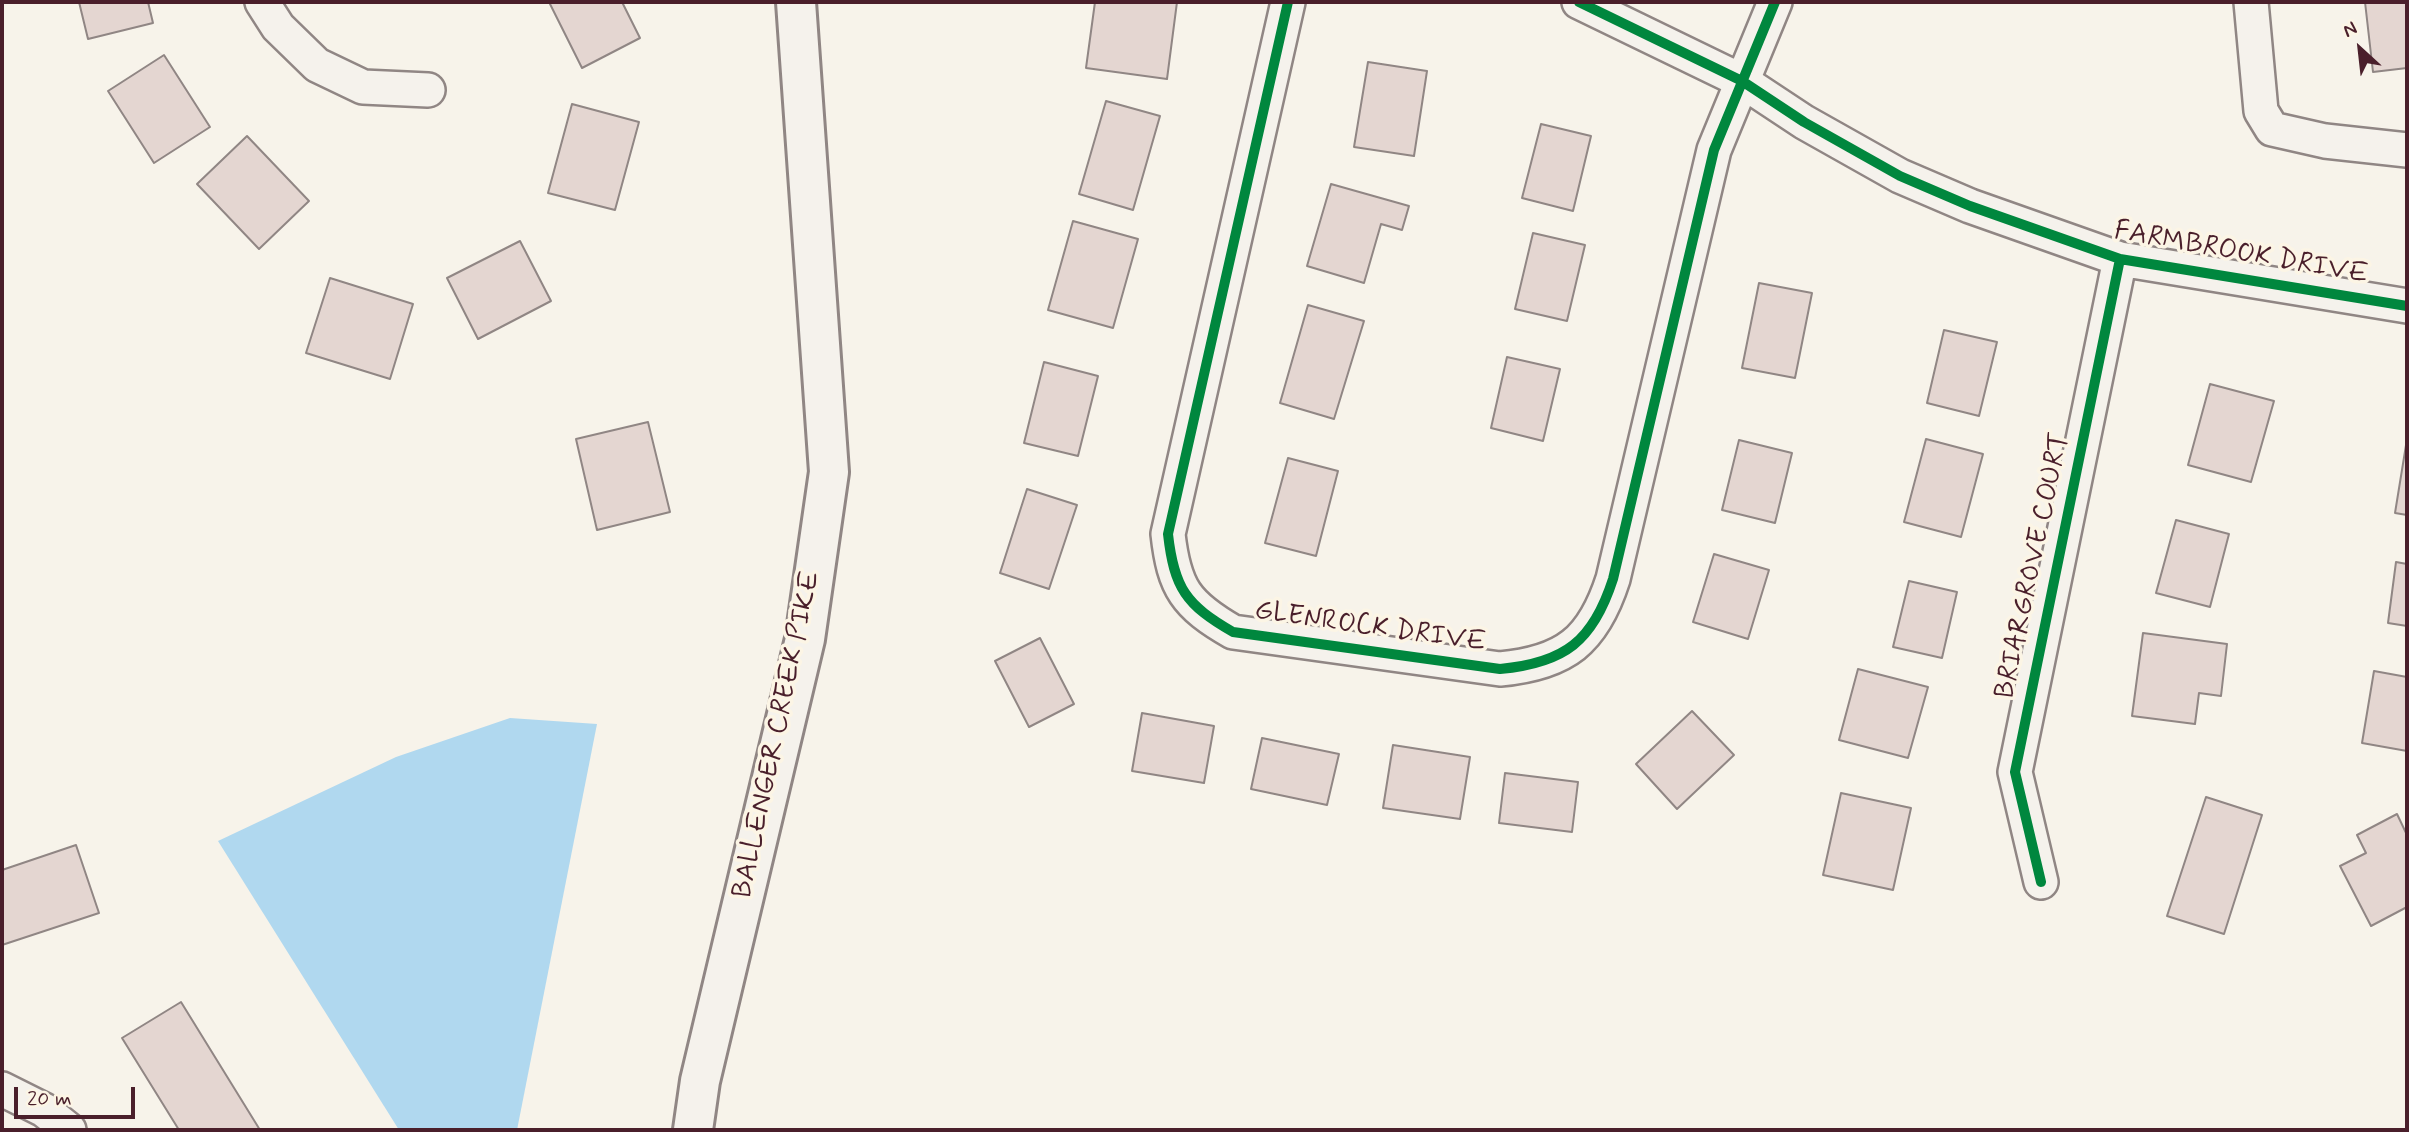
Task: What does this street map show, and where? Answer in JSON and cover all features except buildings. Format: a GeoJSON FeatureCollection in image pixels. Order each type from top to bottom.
{"type":"FeatureCollection","features":[{"type":"Feature","properties":{"kind":"main road","name":"BALLENGER CREEK PIKE"},"geometry":{"type":"LineString","coordinates":[[693,1130],[700,1081],[804,639],[829,472],[796,2]]}},
{"type":"Feature","properties":{"kind":"street"},"geometry":{"type":"LineString","coordinates":[[262,2],[278,27],[317,65],[363,87],[428,90]]}},
{"type":"Feature","properties":{"kind":"street","name":"GLENROCK DRIVE"},"geometry":{"type":"LineString","coordinates":[[1288,2],[1168,534],[1171,566],[1184,594],[1205,617],[1233,632],[1500,669],[1531,666],[1561,654],[1585,635],[1603,608],[1613,579],[1714,150],[1775,2]]}},
{"type":"Feature","properties":{"kind":"street","name":"FARMBROOK DRIVE"},"geometry":{"type":"LineString","coordinates":[[1579,2],[1742,81],[1804,122],[1900,176],[1970,206],[2120,259],[2407,306]]}},
{"type":"Feature","properties":{"kind":"street"},"geometry":{"type":"LineString","coordinates":[[2251,2],[2261,111],[2272,129],[2325,142],[2407,150]]}},
{"type":"Feature","properties":{"kind":"street","name":"BRIARGROVE COURT"},"geometry":{"type":"LineString","coordinates":[[2041,881],[2015,772],[2120,259]]}},
{"type":"Feature","properties":{"kind":"street"},"geometry":{"type":"LineString","coordinates":[[2,1088],[44,1110],[69,1130]]}},
{"type":"Feature","properties":{"kind":"water"},"geometry":{"type":"Polygon","coordinates":[[[510,718],[597,724],[517,1130],[399,1130],[218,841],[396,757],[510,718]]]}},
{"type":"Feature","properties":{"kind":"cycle path"},"geometry":{"type":"LineString","coordinates":[[1288,2],[1168,534],[1174,568],[1179,582],[1193,603],[1233,632],[1500,669],[1542,661],[1573,645],[1586,633],[1605,600],[1613,579],[1714,150],[1775,2]]}},
{"type":"Feature","properties":{"kind":"cycle path"},"geometry":{"type":"LineString","coordinates":[[1579,2],[1742,81],[1804,122],[1900,176],[1970,206],[2120,259],[2407,306]]}},
{"type":"Feature","properties":{"kind":"cycle path"},"geometry":{"type":"LineString","coordinates":[[2041,882],[2015,772],[2120,259]]}}]}
